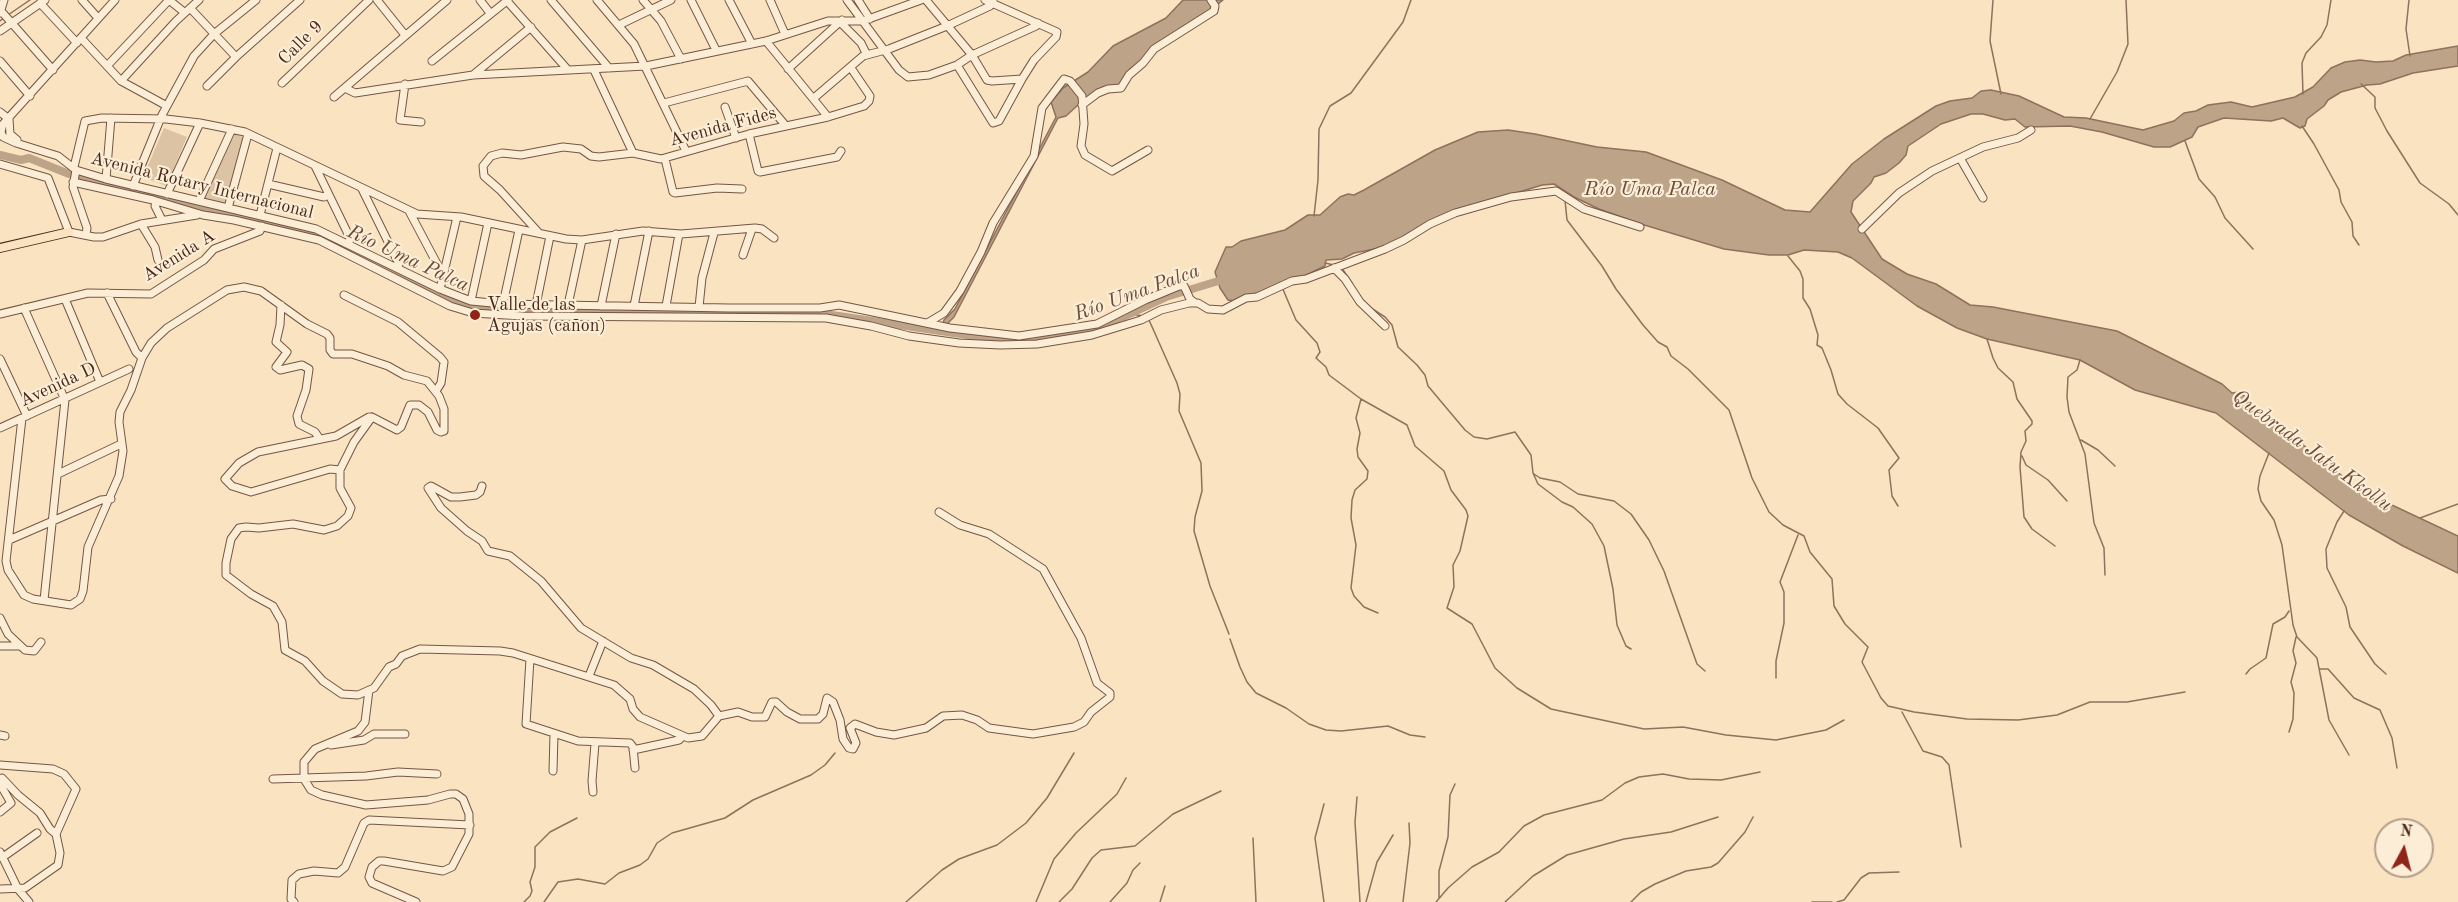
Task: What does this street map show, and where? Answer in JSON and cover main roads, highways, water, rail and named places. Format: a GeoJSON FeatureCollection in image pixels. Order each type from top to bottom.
{"type":"FeatureCollection","features":[{"type":"Feature","properties":{"kind":"main road"},"geometry":{"type":"LineString","coordinates":[[0,248],[69,232]]}},
{"type":"Feature","properties":{"kind":"water"},"geometry":{"type":"Polygon","coordinates":[[[1183,0],[1223,0],[1196,22],[1162,41],[1143,61],[1130,69],[1123,84],[1079,104],[1066,116],[1058,118],[954,317],[946,325],[943,324],[955,309],[1056,117],[1051,102],[1063,88],[1088,72],[1113,46],[1166,18],[1183,0]]]}},
{"type":"Feature","properties":{"kind":"water","name":"Río Uma Palca"},"geometry":{"type":"Polygon","coordinates":[[[2458,46],[2458,66],[2413,73],[2380,84],[2341,92],[2328,100],[2307,119],[2305,126],[2300,128],[2283,118],[2271,121],[2224,118],[2198,127],[2192,137],[2170,147],[2154,147],[2102,132],[2070,126],[2025,127],[2015,119],[2005,120],[1983,114],[1971,114],[1941,124],[1908,146],[1906,155],[1899,163],[1886,173],[1874,177],[1853,201],[1851,212],[1882,259],[1907,274],[1936,284],[1970,305],[1993,307],[2117,331],[2222,384],[2232,393],[2240,392],[2259,410],[2360,490],[2458,536],[2458,573],[2403,546],[2349,515],[2216,413],[2135,390],[2080,360],[1987,339],[1957,328],[1917,306],[1852,258],[1838,252],[1804,250],[1788,255],[1769,255],[1724,249],[1599,209],[1554,184],[1542,185],[1477,205],[1385,247],[1354,253],[1342,259],[1326,260],[1325,266],[1304,276],[1235,301],[1228,300],[1220,288],[1215,272],[1226,247],[1285,230],[1308,215],[1320,215],[1340,197],[1348,194],[1354,195],[1435,150],[1478,132],[1508,130],[1597,147],[1646,152],[1722,180],[1785,210],[1810,212],[1852,164],[1884,139],[1936,106],[1950,101],[1972,98],[1981,91],[1991,90],[2019,96],[2064,117],[2086,118],[2143,130],[2174,121],[2184,113],[2196,111],[2208,105],[2231,102],[2252,107],[2295,97],[2313,87],[2331,68],[2345,62],[2393,61],[2406,55],[2458,46]]]}},
{"type":"Feature","properties":{"kind":"waterway"},"geometry":{"type":"LineString","coordinates":[[8,15],[30,0]]}},
{"type":"Feature","properties":{"kind":"waterway"},"geometry":{"type":"LineString","coordinates":[[1314,216],[1318,180],[1319,129],[1330,106],[1351,93],[1403,22],[1411,0]]}},
{"type":"Feature","properties":{"kind":"waterway"},"geometry":{"type":"LineString","coordinates":[[1993,0],[1990,41],[2001,94]]}},
{"type":"Feature","properties":{"kind":"waterway"},"geometry":{"type":"LineString","coordinates":[[2090,119],[2117,72],[2128,44],[2126,0]]}},
{"type":"Feature","properties":{"kind":"waterway"},"geometry":{"type":"LineString","coordinates":[[2303,94],[2302,63],[2306,53],[2321,37],[2327,25],[2331,0]]}},
{"type":"Feature","properties":{"kind":"waterway"},"geometry":{"type":"LineString","coordinates":[[2409,0],[2406,29],[2410,56]]}},
{"type":"Feature","properties":{"kind":"waterway"},"geometry":{"type":"LineString","coordinates":[[0,21],[4,18]]}},
{"type":"Feature","properties":{"kind":"waterway"},"geometry":{"type":"LineString","coordinates":[[2361,84],[2375,97],[2375,108],[2387,131],[2420,183],[2449,204],[2458,215]]}},
{"type":"Feature","properties":{"kind":"waterway"},"geometry":{"type":"LineString","coordinates":[[2302,126],[2339,190],[2341,202],[2352,222],[2353,236],[2359,245]]}},
{"type":"Feature","properties":{"kind":"waterway"},"geometry":{"type":"LineString","coordinates":[[2185,141],[2199,179],[2215,197],[2225,218],[2253,249]]}},
{"type":"Feature","properties":{"kind":"waterway","name":"Río Uma Palca"},"geometry":{"type":"LineString","coordinates":[[0,155],[21,160],[29,158],[69,174],[129,191],[313,234],[450,300],[483,309],[818,313],[995,339],[1027,340],[1097,329],[1166,297],[1228,278]]}},
{"type":"Feature","properties":{"kind":"waterway"},"geometry":{"type":"LineString","coordinates":[[1565,200],[1567,220],[1643,325],[1658,342],[1667,347],[1671,356],[1688,369],[1729,410],[1752,478],[1769,512],[1783,525],[1804,536],[1810,552],[1832,579],[1834,606],[1845,624],[1868,647],[1862,662],[1881,698],[1888,706],[1967,719],[2018,720],[2057,715],[2090,702],[2127,702],[2185,692]]}},
{"type":"Feature","properties":{"kind":"waterway"},"geometry":{"type":"LineString","coordinates":[[1788,256],[1800,271],[1803,279],[1803,298],[1810,309],[1818,335],[1817,345],[1822,348],[1838,394],[1878,428],[1899,458],[1889,470],[1892,496],[1898,506]]}},
{"type":"Feature","properties":{"kind":"waterway"},"geometry":{"type":"LineString","coordinates":[[1325,263],[1334,265]]}},
{"type":"Feature","properties":{"kind":"waterway"},"geometry":{"type":"LineString","coordinates":[[1341,267],[1352,283]]}},
{"type":"Feature","properties":{"kind":"waterway"},"geometry":{"type":"LineString","coordinates":[[1282,287],[1296,320],[1317,343],[1320,352],[1316,358],[1326,367],[1329,375],[1361,399],[1407,425],[1415,446],[1444,471],[1451,490],[1468,516],[1460,551],[1453,565],[1454,587],[1447,608],[1472,624],[1495,668],[1517,688],[1551,709],[1644,729],[1683,727],[1726,735],[1776,740],[1826,730],[1844,720]]}},
{"type":"Feature","properties":{"kind":"waterway"},"geometry":{"type":"LineString","coordinates":[[1371,308],[1385,317],[1392,325],[1398,347],[1417,365],[1425,375],[1428,386],[1465,430],[1474,437],[1487,439],[1515,432],[1531,455],[1533,473],[1538,484],[1562,502],[1573,507],[1592,524],[1604,546],[1613,589],[1617,625],[1626,646],[1631,649]]}},
{"type":"Feature","properties":{"kind":"waterway","name":"Río Uma Palca"},"geometry":{"type":"LineString","coordinates":[[1131,314],[1143,316]]}},
{"type":"Feature","properties":{"kind":"waterway"},"geometry":{"type":"LineString","coordinates":[[1149,320],[1177,383],[1180,394],[1179,411],[1201,463],[1202,491],[1194,531],[1210,586],[1229,634]]}},
{"type":"Feature","properties":{"kind":"waterway"},"geometry":{"type":"LineString","coordinates":[[1987,339],[1998,368],[2013,382],[2017,399],[2032,421],[2025,431],[2026,441],[2021,452],[2024,517],[2032,529],[2055,546]]}},
{"type":"Feature","properties":{"kind":"waterway"},"geometry":{"type":"LineString","coordinates":[[2080,360],[2077,370],[2068,377],[2067,397],[2069,412],[2085,454],[2094,523],[2104,548],[2105,575]]}},
{"type":"Feature","properties":{"kind":"waterway"},"geometry":{"type":"LineString","coordinates":[[1361,399],[1356,418],[1360,433],[1357,449],[1358,457],[1368,471],[1367,479],[1355,490],[1352,500],[1351,518],[1356,545],[1351,588],[1354,596],[1364,607],[1378,613]]}},
{"type":"Feature","properties":{"kind":"waterway"},"geometry":{"type":"LineString","coordinates":[[2081,440],[2098,450],[2115,466]]}},
{"type":"Feature","properties":{"kind":"waterway"},"geometry":{"type":"LineString","coordinates":[[2269,453],[2260,476],[2258,489],[2261,501],[2274,520],[2282,545],[2293,625],[2297,637],[2317,658],[2329,720],[2349,755]]}},
{"type":"Feature","properties":{"kind":"waterway"},"geometry":{"type":"LineString","coordinates":[[2022,456],[2026,465],[2048,480],[2067,501]]}},
{"type":"Feature","properties":{"kind":"waterway"},"geometry":{"type":"LineString","coordinates":[[1534,474],[1540,478],[1560,482],[1578,494],[1614,501],[1631,514],[1649,540],[1664,571],[1697,664],[1705,671]]}},
{"type":"Feature","properties":{"kind":"waterway"},"geometry":{"type":"LineString","coordinates":[[2420,518],[2458,504]]}},
{"type":"Feature","properties":{"kind":"waterway"},"geometry":{"type":"LineString","coordinates":[[2344,511],[2326,549],[2327,568],[2346,607],[2350,627],[2375,664],[2386,674]]}},
{"type":"Feature","properties":{"kind":"waterway"},"geometry":{"type":"LineString","coordinates":[[1776,678],[1776,661],[1784,623],[1784,592],[1780,582],[1798,535]]}},
{"type":"Feature","properties":{"kind":"waterway"},"geometry":{"type":"LineString","coordinates":[[2246,674],[2266,658],[2273,624],[2285,617],[2289,611]]}},
{"type":"Feature","properties":{"kind":"waterway"},"geometry":{"type":"LineString","coordinates":[[2289,732],[2293,719],[2294,693],[2291,682],[2296,663],[2293,651],[2296,637]]}},
{"type":"Feature","properties":{"kind":"waterway"},"geometry":{"type":"LineString","coordinates":[[1230,639],[1247,682],[1256,693],[1286,708],[1309,724],[1326,730],[1341,731],[1388,726],[1410,735],[1425,737]]}},
{"type":"Feature","properties":{"kind":"waterway"},"geometry":{"type":"LineString","coordinates":[[2320,669],[2328,669],[2354,698],[2380,710],[2392,738],[2397,768]]}},
{"type":"Feature","properties":{"kind":"waterway"},"geometry":{"type":"LineString","coordinates":[[1902,712],[1923,751],[1942,757],[1949,765],[1961,847]]}},
{"type":"Feature","properties":{"kind":"waterway"},"geometry":{"type":"LineString","coordinates":[[544,902],[558,882],[578,879],[605,884],[619,873],[640,865],[648,859],[657,843],[672,833],[725,818],[753,800],[811,775],[825,765],[835,753]]}},
{"type":"Feature","properties":{"kind":"waterway"},"geometry":{"type":"LineString","coordinates":[[906,902],[942,870],[959,859],[997,845],[1026,823],[1047,798],[1074,753]]}},
{"type":"Feature","properties":{"kind":"waterway"},"geometry":{"type":"LineString","coordinates":[[1436,902],[1472,867],[1499,852],[1524,826],[1544,815],[1602,800],[1625,783],[1639,777],[1663,774],[1689,779],[1721,780],[1760,772]]}},
{"type":"Feature","properties":{"kind":"waterway"},"geometry":{"type":"LineString","coordinates":[[1036,902],[1054,859],[1076,833],[1117,794],[1126,778]]}},
{"type":"Feature","properties":{"kind":"waterway"},"geometry":{"type":"LineString","coordinates":[[1439,898],[1439,871],[1448,837],[1450,795],[1455,784]]}},
{"type":"Feature","properties":{"kind":"waterway"},"geometry":{"type":"LineString","coordinates":[[1059,902],[1072,889],[1092,858],[1101,850],[1135,846],[1173,814],[1221,791]]}},
{"type":"Feature","properties":{"kind":"waterway"},"geometry":{"type":"LineString","coordinates":[[1357,797],[1355,822],[1360,902]]}},
{"type":"Feature","properties":{"kind":"waterway"},"geometry":{"type":"LineString","coordinates":[[1324,804],[1315,838],[1324,902]]}},
{"type":"Feature","properties":{"kind":"waterway"},"geometry":{"type":"LineString","coordinates":[[1505,902],[1533,876],[1567,855],[1624,839],[1671,832],[1718,817]]}},
{"type":"Feature","properties":{"kind":"waterway"},"geometry":{"type":"LineString","coordinates":[[1631,902],[1641,892],[1655,884],[1686,871],[1711,867],[1718,863],[1745,832],[1753,817]]}},
{"type":"Feature","properties":{"kind":"waterway"},"geometry":{"type":"LineString","coordinates":[[524,902],[532,891],[530,882],[535,867],[535,847],[550,832],[577,818]]}},
{"type":"Feature","properties":{"kind":"waterway"},"geometry":{"type":"LineString","coordinates":[[1403,902],[1410,843],[1409,823]]}},
{"type":"Feature","properties":{"kind":"waterway"},"geometry":{"type":"LineString","coordinates":[[1366,902],[1377,862],[1393,835]]}},
{"type":"Feature","properties":{"kind":"waterway"},"geometry":{"type":"LineString","coordinates":[[1253,838],[1256,902]]}},
{"type":"Feature","properties":{"kind":"waterway"},"geometry":{"type":"LineString","coordinates":[[1110,902],[1127,883],[1133,870],[1140,863]]}},
{"type":"Feature","properties":{"kind":"waterway"},"geometry":{"type":"LineString","coordinates":[[1837,902],[1844,900],[1861,878],[1869,873],[1899,872]]}},
{"type":"Feature","properties":{"kind":"waterway"},"geometry":{"type":"LineString","coordinates":[[1160,902],[1165,886]]}},
{"type":"Feature","properties":{"kind":"waterway"},"geometry":{"type":"LineString","coordinates":[[1812,902],[1832,902]]}},
{"type":"Feature","properties":{"kind":"place","name":"Valle de las Agujas (cañon)"},"geometry":{"type":"Point","coordinates":[475,315]}},
{"type":"Feature","properties":{"kind":"water label","name":"Quebrada Jatu Kkollu"},"geometry":{"type":"Point","coordinates":[2312,451]}}]}
